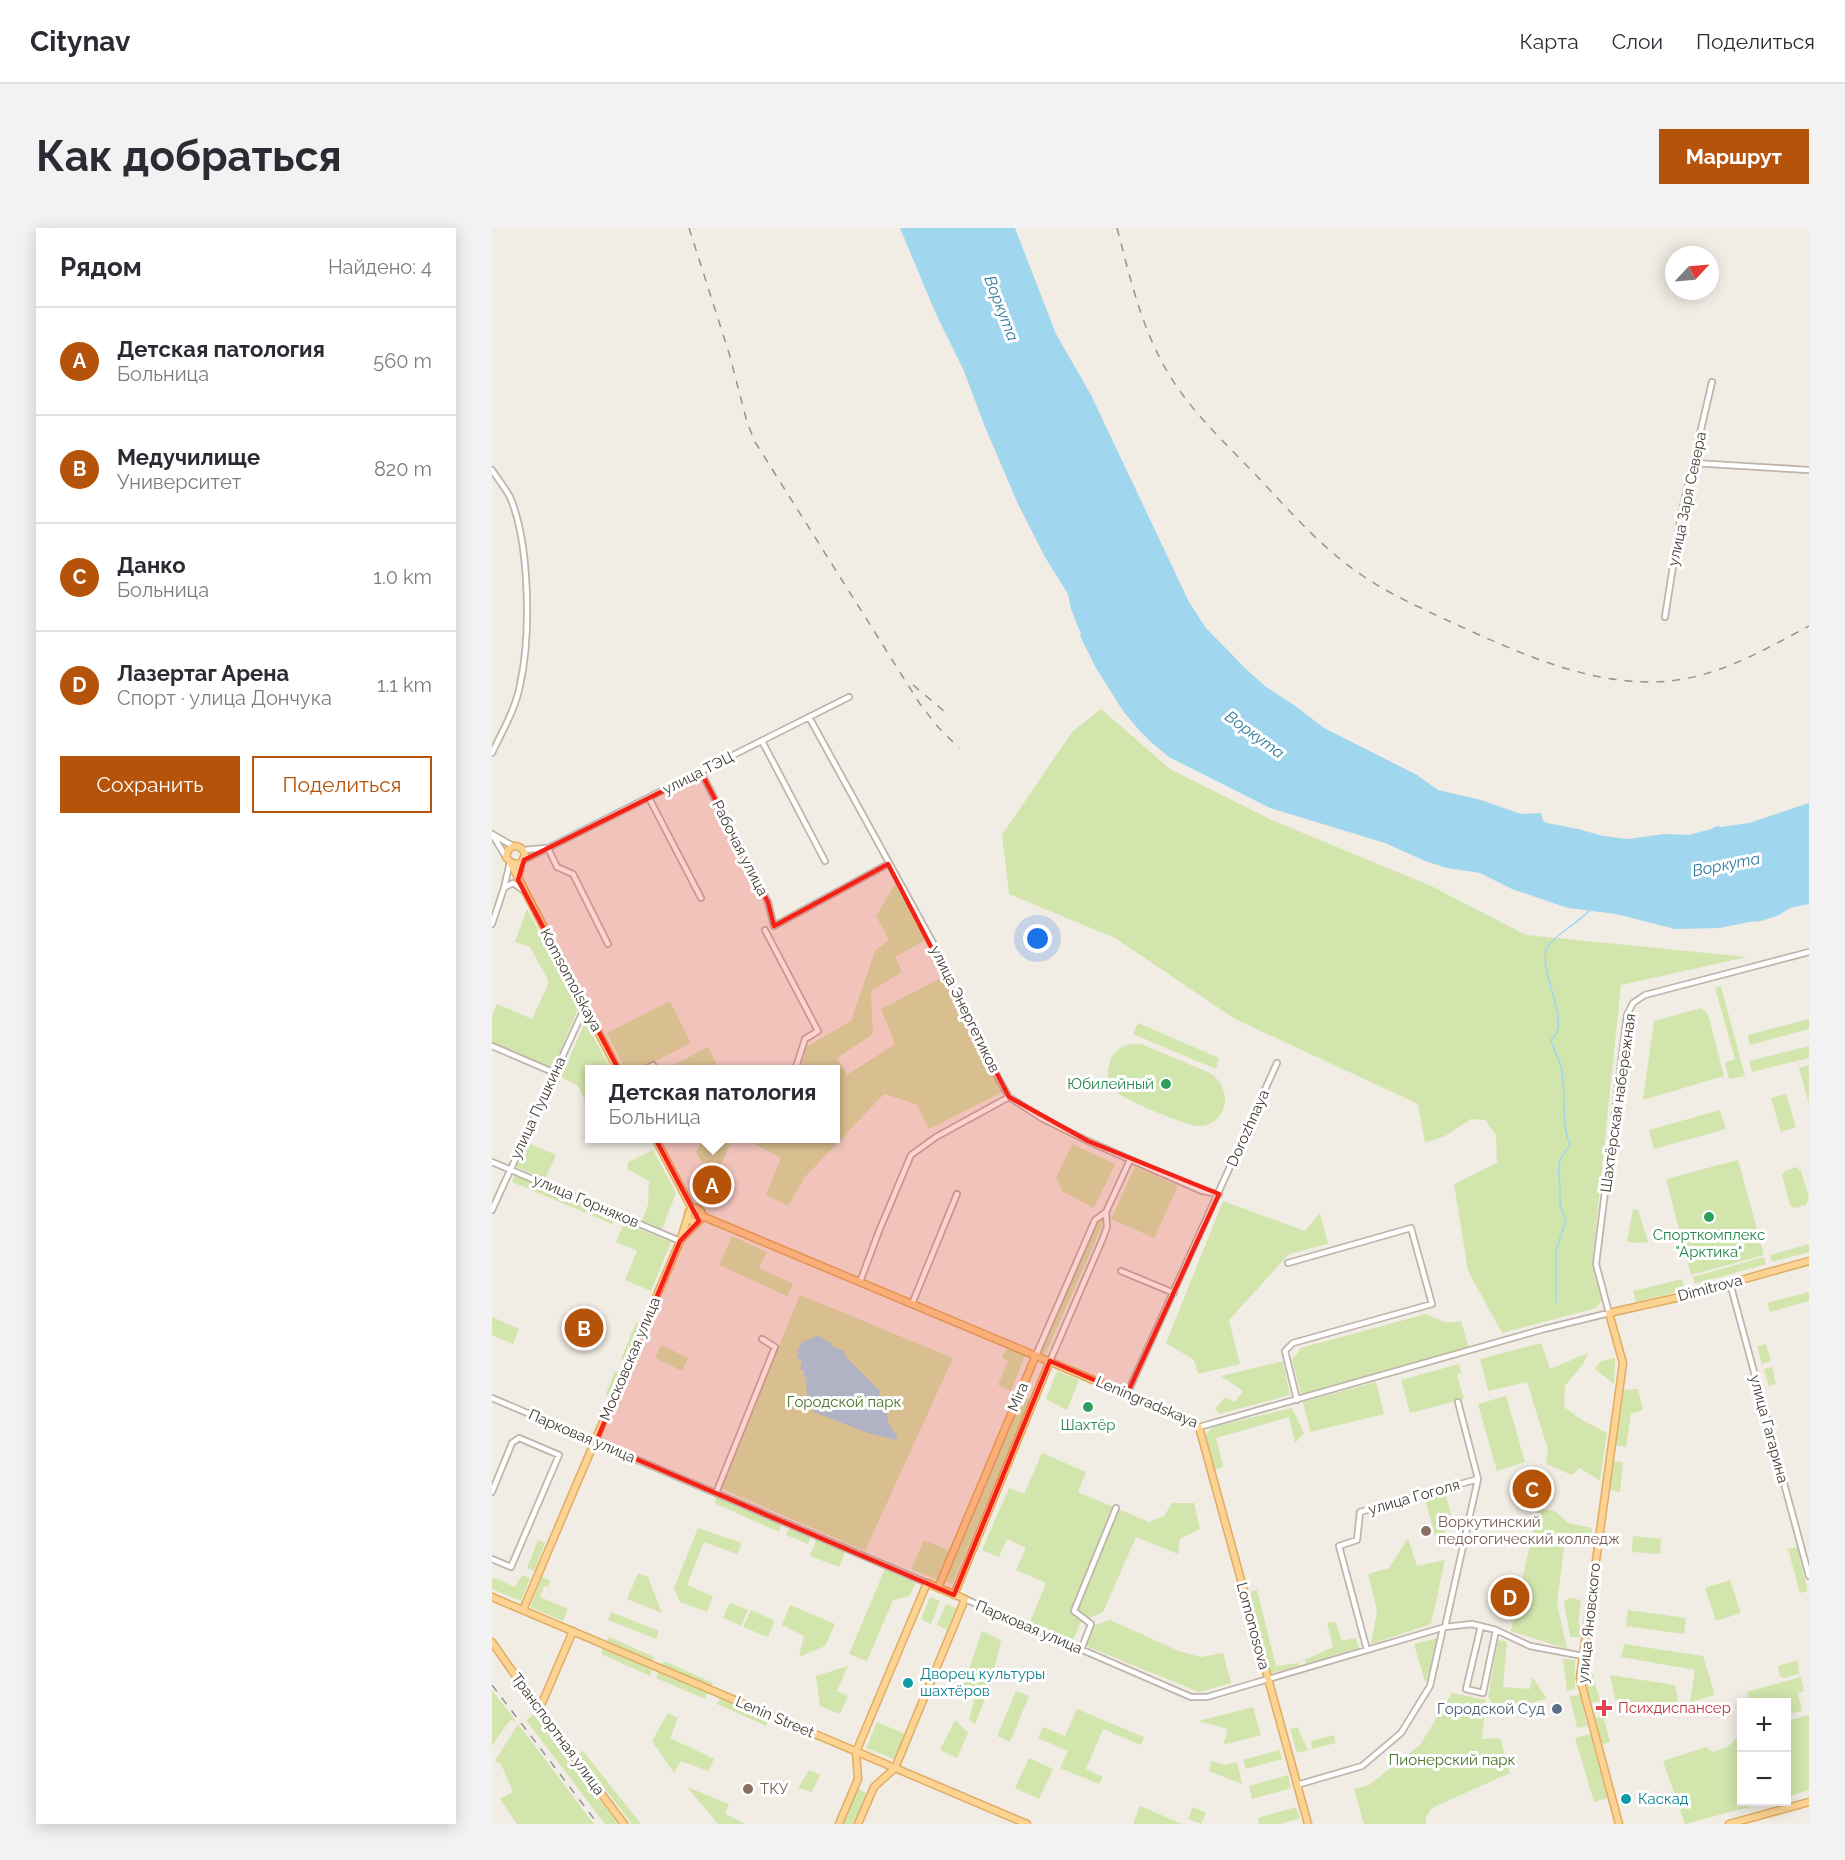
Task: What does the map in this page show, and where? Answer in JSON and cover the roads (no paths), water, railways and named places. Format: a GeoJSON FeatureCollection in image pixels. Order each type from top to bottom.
{"type":"FeatureCollection","features":[{"type":"Feature","properties":{"kind":"main road"},"geometry":{"type":"LineString","coordinates":[[518,880],[522,861],[524,850],[519,846],[513,846],[508,850],[508,859],[515,864],[522,861]]}},
{"type":"Feature","properties":{"kind":"main road","name":"Komsomolskaya"},"geometry":{"type":"LineString","coordinates":[[508,859],[615,1065]]}},
{"type":"Feature","properties":{"kind":"main road"},"geometry":{"type":"LineString","coordinates":[[658,1143],[692,1209],[699,1209],[700,1219],[691,1221],[688,1216]]}},
{"type":"Feature","properties":{"kind":"main road","name":"Московская улица"},"geometry":{"type":"LineString","coordinates":[[523,1610],[596,1442],[692,1209]]}},
{"type":"Feature","properties":{"kind":"main road","name":"Leningradskaya"},"geometry":{"type":"LineString","coordinates":[[700,1219],[1036,1355],[1199,1427]]}},
{"type":"Feature","properties":{"kind":"main road","name":"Московская улица"},"geometry":{"type":"LineString","coordinates":[[680,1240],[700,1219]]}},
{"type":"Feature","properties":{"kind":"main road","name":"Dimitrova"},"geometry":{"type":"LineString","coordinates":[[1610,1313],[1680,1297],[1809,1261]]}},
{"type":"Feature","properties":{"kind":"main road","name":"улица Яновского"},"geometry":{"type":"LineString","coordinates":[[1610,1313],[1623,1363],[1580,1678],[1618,1824]]}},
{"type":"Feature","properties":{"kind":"main road","name":"Mira"},"geometry":{"type":"LineString","coordinates":[[938,1588],[1036,1355]]}},
{"type":"Feature","properties":{"kind":"main road","name":"Mira"},"geometry":{"type":"LineString","coordinates":[[954,1594],[1050,1361]]}},
{"type":"Feature","properties":{"kind":"main road","name":"Lomonosova"},"geometry":{"type":"LineString","coordinates":[[1199,1427],[1308,1824]]}},
{"type":"Feature","properties":{"kind":"main road"},"geometry":{"type":"LineString","coordinates":[[839,1824],[858,1779],[856,1752],[927,1583]]}},
{"type":"Feature","properties":{"kind":"main road","name":"Парковая улица"},"geometry":{"type":"LineString","coordinates":[[927,1583],[965,1599]]}},
{"type":"Feature","properties":{"kind":"main road","name":"Lenin Street"},"geometry":{"type":"LineString","coordinates":[[492,1597],[1027,1824]]}},
{"type":"Feature","properties":{"kind":"main road"},"geometry":{"type":"LineString","coordinates":[[858,1824],[874,1787],[895,1768],[965,1599]]}},
{"type":"Feature","properties":{"kind":"main road"},"geometry":{"type":"LineString","coordinates":[[539,1710],[573,1631]]}},
{"type":"Feature","properties":{"kind":"main road","name":"Транспортная улица"},"geometry":{"type":"LineString","coordinates":[[492,1642],[539,1710],[624,1824]]}},
{"type":"Feature","properties":{"kind":"main road"},"geometry":{"type":"LineString","coordinates":[[1729,1824],[1809,1802]]}},
{"type":"Feature","properties":{"kind":"street","name":"улица Заря Севера"},"geometry":{"type":"LineString","coordinates":[[1665,617],[1681,515],[1712,382]]}},
{"type":"Feature","properties":{"kind":"street"},"geometry":{"type":"LineString","coordinates":[[1694,464],[1809,470]]}},
{"type":"Feature","properties":{"kind":"street"},"geometry":{"type":"LineString","coordinates":[[492,470],[509,496],[522,549],[527,591],[527,642],[520,687],[492,753]]}},
{"type":"Feature","properties":{"kind":"street","name":"улица ТЭЦ"},"geometry":{"type":"LineString","coordinates":[[522,861],[849,697]]}},
{"type":"Feature","properties":{"kind":"street","name":"улица Энергетиков"},"geometry":{"type":"LineString","coordinates":[[809,717],[937,950],[977,1040],[1009,1096],[1043,1119],[1130,1160],[1202,1191],[1219,1194]]}},
{"type":"Feature","properties":{"kind":"street"},"geometry":{"type":"LineString","coordinates":[[762,741],[825,861]]}},
{"type":"Feature","properties":{"kind":"street","name":"Рабочая улица"},"geometry":{"type":"LineString","coordinates":[[701,772],[768,902],[774,926],[888,864]]}},
{"type":"Feature","properties":{"kind":"street"},"geometry":{"type":"LineString","coordinates":[[649,798],[701,898]]}},
{"type":"Feature","properties":{"kind":"street"},"geometry":{"type":"LineString","coordinates":[[492,834],[513,846]]}},
{"type":"Feature","properties":{"kind":"street"},"geometry":{"type":"LineString","coordinates":[[492,834],[508,859],[504,888],[492,924]]}},
{"type":"Feature","properties":{"kind":"street"},"geometry":{"type":"LineString","coordinates":[[524,850],[548,848],[557,867],[573,874],[608,944]]}},
{"type":"Feature","properties":{"kind":"street"},"geometry":{"type":"LineString","coordinates":[[504,888],[513,883],[523,890]]}},
{"type":"Feature","properties":{"kind":"street"},"geometry":{"type":"LineString","coordinates":[[765,930],[818,1031],[804,1040],[796,1065]]}},
{"type":"Feature","properties":{"kind":"street","name":"Шахтёрская набережная"},"geometry":{"type":"LineString","coordinates":[[1610,1313],[1596,1264],[1627,1015],[1633,1003],[1645,995],[1809,952]]}},
{"type":"Feature","properties":{"kind":"street","name":"улица Пушкина"},"geometry":{"type":"LineString","coordinates":[[492,1210],[585,1007]]}},
{"type":"Feature","properties":{"kind":"street"},"geometry":{"type":"LineString","coordinates":[[492,1046],[555,1073]]}},
{"type":"Feature","properties":{"kind":"street","name":"Dorozhnaya"},"geometry":{"type":"LineString","coordinates":[[1128,1394],[1276,1063]]}},
{"type":"Feature","properties":{"kind":"street"},"geometry":{"type":"LineString","coordinates":[[860,1282],[911,1155],[936,1137],[1009,1096]]}},
{"type":"Feature","properties":{"kind":"street","name":"Mira"},"geometry":{"type":"LineString","coordinates":[[1050,1361],[1103,1238],[1107,1227],[1106,1212],[1130,1160]]}},
{"type":"Feature","properties":{"kind":"street","name":"улица Горняков"},"geometry":{"type":"LineString","coordinates":[[492,1162],[680,1240]]}},
{"type":"Feature","properties":{"kind":"street"},"geometry":{"type":"LineString","coordinates":[[912,1304],[957,1194]]}},
{"type":"Feature","properties":{"kind":"street","name":"Mira"},"geometry":{"type":"LineString","coordinates":[[1036,1355],[1095,1220],[1106,1212]]}},
{"type":"Feature","properties":{"kind":"street"},"geometry":{"type":"LineString","coordinates":[[1288,1263],[1411,1228],[1432,1304],[1293,1343],[1285,1351],[1297,1400]]}},
{"type":"Feature","properties":{"kind":"street"},"geometry":{"type":"LineString","coordinates":[[1121,1271],[1174,1293]]}},
{"type":"Feature","properties":{"kind":"street","name":"улица Гагарина"},"geometry":{"type":"LineString","coordinates":[[1730,1283],[1809,1576]]}},
{"type":"Feature","properties":{"kind":"street","name":"Leningradskaya"},"geometry":{"type":"LineString","coordinates":[[1199,1427],[1544,1329],[1610,1313]]}},
{"type":"Feature","properties":{"kind":"street"},"geometry":{"type":"LineString","coordinates":[[716,1493],[775,1347],[762,1340]]}},
{"type":"Feature","properties":{"kind":"street","name":"Парковая улица"},"geometry":{"type":"LineString","coordinates":[[492,1398],[927,1583]]}},
{"type":"Feature","properties":{"kind":"street"},"geometry":{"type":"LineString","coordinates":[[1297,1785],[1362,1766],[1401,1733],[1430,1686],[1478,1479],[1458,1402]]}},
{"type":"Feature","properties":{"kind":"street"},"geometry":{"type":"LineString","coordinates":[[492,1492],[512,1443],[519,1438],[558,1455],[511,1567],[492,1559]]}},
{"type":"Feature","properties":{"kind":"street","name":"улица Гоголя"},"geometry":{"type":"LineString","coordinates":[[1367,1650],[1339,1546],[1357,1540],[1360,1512],[1478,1479]]}},
{"type":"Feature","properties":{"kind":"street"},"geometry":{"type":"LineString","coordinates":[[1081,1650],[1091,1624],[1074,1611],[1116,1509]]}},
{"type":"Feature","properties":{"kind":"street","name":"Парковая улица"},"geometry":{"type":"LineString","coordinates":[[965,1599],[1191,1697],[1207,1697],[1444,1628],[1472,1624],[1496,1630],[1530,1646],[1583,1656]]}},
{"type":"Feature","properties":{"kind":"street"},"geometry":{"type":"LineString","coordinates":[[1481,1626],[1467,1689],[1483,1693],[1496,1630]]}},
{"type":"Feature","properties":{"kind":"water","name":"Воркута"},"geometry":{"type":"Polygon","coordinates":[[[900,228],[1015,228],[1056,334],[1091,395],[1189,602],[1206,628],[1266,687],[1324,728],[1417,775],[1438,790],[1481,800],[1521,814],[1541,813],[1543,821],[1547,823],[1603,836],[1628,839],[1664,834],[1689,835],[1717,826],[1749,823],[1809,803],[1809,904],[1790,908],[1762,921],[1720,928],[1675,929],[1616,914],[1568,908],[1512,889],[1480,873],[1447,868],[1385,843],[1270,808],[1169,757],[1139,730],[1123,711],[1096,668],[1080,636],[1068,594],[1045,557],[1018,504],[964,371],[936,314],[900,228]]]}},
{"type":"Feature","properties":{"kind":"water"},"geometry":{"type":"Polygon","coordinates":[[[819,1336],[831,1343],[833,1347],[843,1350],[847,1358],[879,1390],[880,1396],[884,1399],[883,1407],[888,1412],[889,1423],[898,1437],[896,1440],[868,1433],[814,1412],[813,1406],[807,1403],[807,1378],[804,1377],[804,1371],[800,1369],[802,1360],[797,1358],[798,1352],[803,1342],[819,1336]]]}},
{"type":"Feature","properties":{"kind":"waterway"},"geometry":{"type":"LineString","coordinates":[[1556,1302],[1556,1251],[1566,1220],[1560,1203],[1559,1169],[1560,1160],[1570,1145],[1565,1126],[1561,1066],[1551,1040],[1557,1033],[1558,1014],[1545,956],[1550,943],[1589,911]]}},
{"type":"Feature","properties":{"kind":"railway"},"geometry":{"type":"LineString","coordinates":[[689,228],[755,442],[920,704],[959,748]]}},
{"type":"Feature","properties":{"kind":"railway"},"geometry":{"type":"LineString","coordinates":[[1117,228],[1137,301],[1150,337],[1167,371],[1185,398],[1218,436],[1319,541],[1363,576],[1385,589],[1504,646],[1558,666],[1585,674],[1641,682],[1669,681],[1706,674],[1741,661],[1809,626]]}},
{"type":"Feature","properties":{"kind":"railway"},"geometry":{"type":"LineString","coordinates":[[913,685],[944,711]]}},
{"type":"Feature","properties":{"kind":"railway"},"geometry":{"type":"LineString","coordinates":[[492,1685],[598,1824]]}},
{"type":"Feature","properties":{"kind":"place","name":"Юбилейный"},"geometry":{"type":"Point","coordinates":[1166,1084]}},
{"type":"Feature","properties":{"kind":"place","name":"Детская патология"},"geometry":{"type":"Point","coordinates":[712,1185]}},
{"type":"Feature","properties":{"kind":"place","name":"Спорткомплекс \"Арктика\""},"geometry":{"type":"Point","coordinates":[1709,1217]}},
{"type":"Feature","properties":{"kind":"place","name":"Медучилище"},"geometry":{"type":"Point","coordinates":[584,1328]}},
{"type":"Feature","properties":{"kind":"place","name":"Шахтёр"},"geometry":{"type":"Point","coordinates":[1088,1407]}},
{"type":"Feature","properties":{"kind":"place","name":"Данко"},"geometry":{"type":"Point","coordinates":[1532,1489]}},
{"type":"Feature","properties":{"kind":"place","name":"Воркутинский педогогический колледж"},"geometry":{"type":"Point","coordinates":[1426,1531]}},
{"type":"Feature","properties":{"kind":"place","name":"Лазертаг Арена"},"geometry":{"type":"Point","coordinates":[1510,1597]}},
{"type":"Feature","properties":{"kind":"place","name":"Дворец культуры шахтёров"},"geometry":{"type":"Point","coordinates":[908,1683]}},
{"type":"Feature","properties":{"kind":"place","name":"Психдиспансер"},"geometry":{"type":"Point","coordinates":[1604,1708]}},
{"type":"Feature","properties":{"kind":"place","name":"Городской Суд"},"geometry":{"type":"Point","coordinates":[1557,1709]}},
{"type":"Feature","properties":{"kind":"place","name":"ТКУ"},"geometry":{"type":"Point","coordinates":[748,1789]}},
{"type":"Feature","properties":{"kind":"place","name":"Каскад"},"geometry":{"type":"Point","coordinates":[1626,1799]}},
{"type":"Feature","properties":{"kind":"park label","name":"Городской парк"},"geometry":{"type":"Point","coordinates":[844,1402]}},
{"type":"Feature","properties":{"kind":"park label","name":"Пионерский парк"},"geometry":{"type":"Point","coordinates":[1452,1760]}}]}
